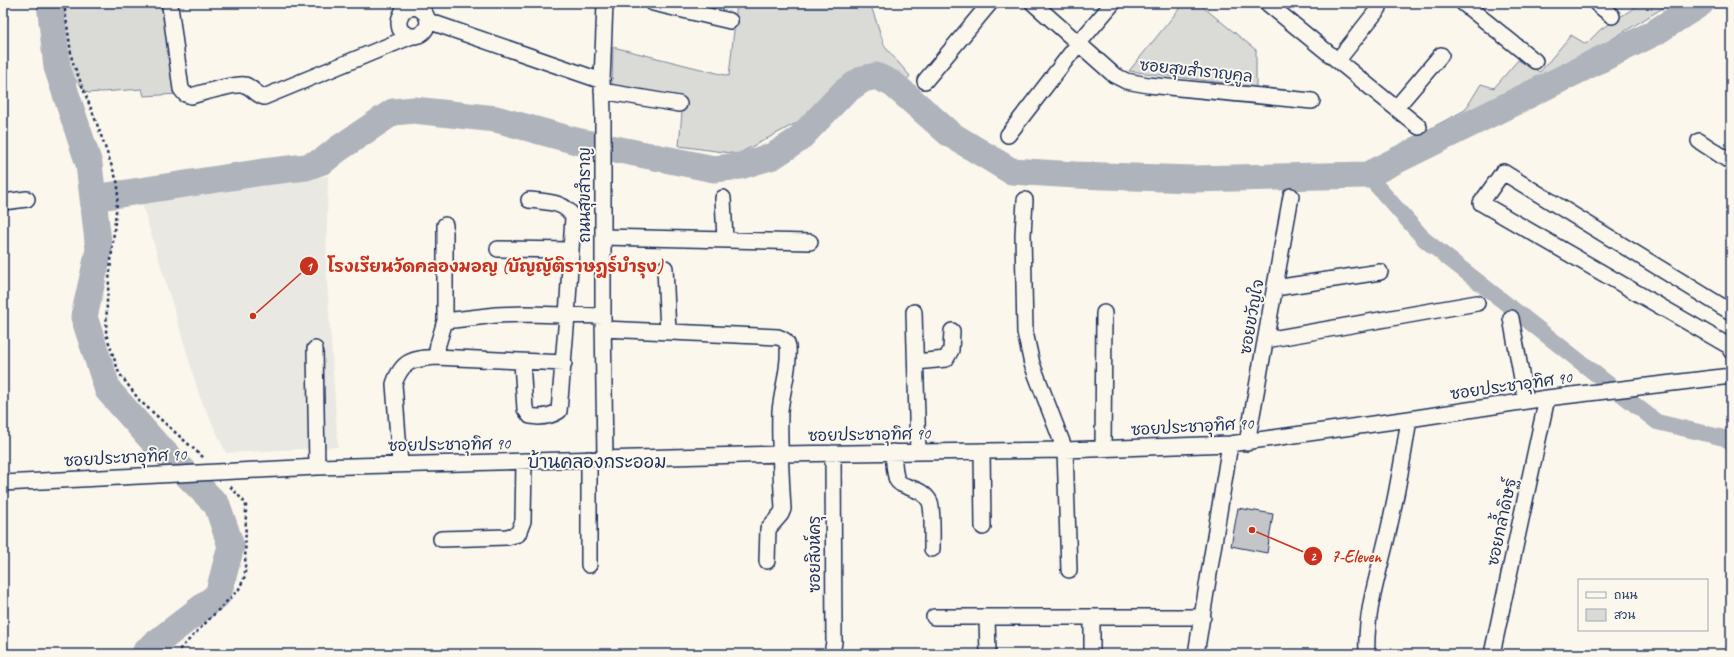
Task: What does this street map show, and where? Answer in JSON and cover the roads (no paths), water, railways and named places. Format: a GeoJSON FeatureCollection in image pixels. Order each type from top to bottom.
{"type":"FeatureCollection","features":[{"type":"Feature","properties":{"kind":"street"},"geometry":{"type":"LineString","coordinates":[[171,3],[170,6],[181,89],[185,94],[191,96],[240,85],[248,87],[260,96],[264,97],[412,36]]}},
{"type":"Feature","properties":{"kind":"street","name":"ถนนสุขสำราญ"},"geometry":{"type":"LineString","coordinates":[[605,3],[602,86],[604,162],[603,323],[605,458]]}},
{"type":"Feature","properties":{"kind":"street"},"geometry":{"type":"LineString","coordinates":[[653,3],[730,21]]}},
{"type":"Feature","properties":{"kind":"street"},"geometry":{"type":"LineString","coordinates":[[925,81],[990,3]]}},
{"type":"Feature","properties":{"kind":"street","name":"ซอยสุขสำราญคูล"},"geometry":{"type":"LineString","coordinates":[[1033,3],[1114,75],[1126,81],[1148,85],[1312,102]]}},
{"type":"Feature","properties":{"kind":"street"},"geometry":{"type":"LineString","coordinates":[[1008,135],[1078,44],[1113,3]]}},
{"type":"Feature","properties":{"kind":"street"},"geometry":{"type":"LineString","coordinates":[[1267,3],[1285,8],[1338,60],[1420,126]]}},
{"type":"Feature","properties":{"kind":"street"},"geometry":{"type":"LineString","coordinates":[[1463,3],[1535,61]]}},
{"type":"Feature","properties":{"kind":"street"},"geometry":{"type":"LineString","coordinates":[[1596,3],[1612,16]]}},
{"type":"Feature","properties":{"kind":"street"},"geometry":{"type":"LineString","coordinates":[[404,6],[409,8],[419,8],[424,11],[428,21],[424,32],[418,36],[412,36],[405,34],[399,25],[399,19],[404,6]]}},
{"type":"Feature","properties":{"kind":"street"},"geometry":{"type":"LineString","coordinates":[[1338,60],[1379,8]]}},
{"type":"Feature","properties":{"kind":"street"},"geometry":{"type":"LineString","coordinates":[[428,21],[602,86],[679,104]]}},
{"type":"Feature","properties":{"kind":"street"},"geometry":{"type":"LineString","coordinates":[[1396,108],[1442,55]]}},
{"type":"Feature","properties":{"kind":"street"},"geometry":{"type":"LineString","coordinates":[[1699,140],[1731,162]]}},
{"type":"Feature","properties":{"kind":"street"},"geometry":{"type":"LineString","coordinates":[[1731,312],[1503,172],[1481,203],[1728,346],[1731,351]]}},
{"type":"Feature","properties":{"kind":"street","name":"ซอยขวัญใจ"},"geometry":{"type":"LineString","coordinates":[[1248,443],[1291,196]]}},
{"type":"Feature","properties":{"kind":"street"},"geometry":{"type":"LineString","coordinates":[[723,198],[725,240]]}},
{"type":"Feature","properties":{"kind":"street"},"geometry":{"type":"LineString","coordinates":[[3,202],[27,199]]}},
{"type":"Feature","properties":{"kind":"street"},"geometry":{"type":"LineString","coordinates":[[522,362],[525,409],[530,416],[538,417],[555,414],[559,410],[564,363],[573,217],[570,210],[557,204],[529,200]]}},
{"type":"Feature","properties":{"kind":"street"},"geometry":{"type":"LineString","coordinates":[[1025,200],[1025,332],[1032,364],[1065,450],[1069,570]]}},
{"type":"Feature","properties":{"kind":"street"},"geometry":{"type":"LineString","coordinates":[[436,357],[438,344],[445,321],[445,225]]}},
{"type":"Feature","properties":{"kind":"street"},"geometry":{"type":"LineString","coordinates":[[603,237],[810,242]]}},
{"type":"Feature","properties":{"kind":"street"},"geometry":{"type":"LineString","coordinates":[[498,249],[571,250]]}},
{"type":"Feature","properties":{"kind":"street"},"geometry":{"type":"LineString","coordinates":[[665,268],[668,332]]}},
{"type":"Feature","properties":{"kind":"street"},"geometry":{"type":"LineString","coordinates":[[1275,288],[1380,272]]}},
{"type":"Feature","properties":{"kind":"street"},"geometry":{"type":"LineString","coordinates":[[1266,340],[1477,303]]}},
{"type":"Feature","properties":{"kind":"street"},"geometry":{"type":"LineString","coordinates":[[914,312],[918,452]]}},
{"type":"Feature","properties":{"kind":"street"},"geometry":{"type":"LineString","coordinates":[[1103,449],[1104,313]]}},
{"type":"Feature","properties":{"kind":"street"},"geometry":{"type":"LineString","coordinates":[[445,321],[496,315],[526,314],[567,316],[603,323],[668,332],[778,337],[785,340],[788,345],[788,356],[780,410],[782,509],[781,514],[768,529],[768,561]]}},
{"type":"Feature","properties":{"kind":"street"},"geometry":{"type":"LineString","coordinates":[[1511,318],[1526,401]]}},
{"type":"Feature","properties":{"kind":"street"},"geometry":{"type":"LineString","coordinates":[[916,362],[946,359],[951,350],[952,331]]}},
{"type":"Feature","properties":{"kind":"street"},"geometry":{"type":"LineString","coordinates":[[315,349],[317,467]]}},
{"type":"Feature","properties":{"kind":"street"},"geometry":{"type":"LineString","coordinates":[[400,464],[394,384],[397,374],[405,365],[414,359],[436,357],[564,363]]}},
{"type":"Feature","properties":{"kind":"street","name":"ซอยประชาอุทิศ 90"},"geometry":{"type":"LineString","coordinates":[[3,483],[141,475],[400,464],[780,454],[1065,450],[1248,443],[1547,398],[1731,376]]}},
{"type":"Feature","properties":{"kind":"street","name":"ซอยกล้ำดิษฐ์"},"geometry":{"type":"LineString","coordinates":[[1492,654],[1547,398]]}},
{"type":"Feature","properties":{"kind":"street"},"geometry":{"type":"LineString","coordinates":[[1367,654],[1366,641],[1369,606],[1395,504],[1409,419]]}},
{"type":"Feature","properties":{"kind":"street"},"geometry":{"type":"LineString","coordinates":[[1196,654],[1230,444]]}},
{"type":"Feature","properties":{"kind":"street"},"geometry":{"type":"LineString","coordinates":[[982,451],[982,527]]}},
{"type":"Feature","properties":{"kind":"street"},"geometry":{"type":"LineString","coordinates":[[893,452],[898,481],[902,485],[916,489],[925,495],[931,504],[932,549]]}},
{"type":"Feature","properties":{"kind":"street","name":"ซอยสิงห์ครุ"},"geometry":{"type":"LineString","coordinates":[[832,654],[834,629],[833,453]]}},
{"type":"Feature","properties":{"kind":"street"},"geometry":{"type":"LineString","coordinates":[[589,459],[589,565]]}},
{"type":"Feature","properties":{"kind":"street"},"geometry":{"type":"LineString","coordinates":[[441,539],[506,537],[518,534],[523,521],[524,461]]}},
{"type":"Feature","properties":{"kind":"street"},"geometry":{"type":"LineString","coordinates":[[934,617],[1203,617]]}},
{"type":"Feature","properties":{"kind":"street"},"geometry":{"type":"LineString","coordinates":[[987,618],[988,654]]}},
{"type":"Feature","properties":{"kind":"street"},"geometry":{"type":"LineString","coordinates":[[1092,618],[1092,654]]}},
{"type":"Feature","properties":{"kind":"waterway"},"geometry":{"type":"LineString","coordinates":[[50,3],[57,67],[89,164],[99,250],[84,317],[108,390],[154,442],[217,505],[231,546],[218,595],[146,651],[145,654]]}},
{"type":"Feature","properties":{"kind":"waterway"},"geometry":{"type":"LineString","coordinates":[[94,198],[263,172],[306,167],[323,161],[338,149],[393,112],[414,110],[496,119],[576,141],[714,169],[740,166],[773,156],[798,140],[844,92],[863,79],[876,76],[893,84],[950,134],[1011,171],[1192,179],[1367,175],[1654,33],[1701,3]]}},
{"type":"Feature","properties":{"kind":"waterway"},"geometry":{"type":"LineString","coordinates":[[1367,175],[1425,240],[1657,422],[1724,438],[1731,442]]}},
{"type":"Feature","properties":{"kind":"place","name":"โรงเรียนวัดคลองมอญ (บัญญัติราษฎร์บำรุง)"},"geometry":{"type":"Point","coordinates":[253,316]}},
{"type":"Feature","properties":{"kind":"place","name":"7-Eleven"},"geometry":{"type":"Point","coordinates":[1252,530]}},
{"type":"Feature","properties":{"kind":"district","name":"บ้านคลองกระออม"},"geometry":{"type":"Point","coordinates":[597,462]}}]}
